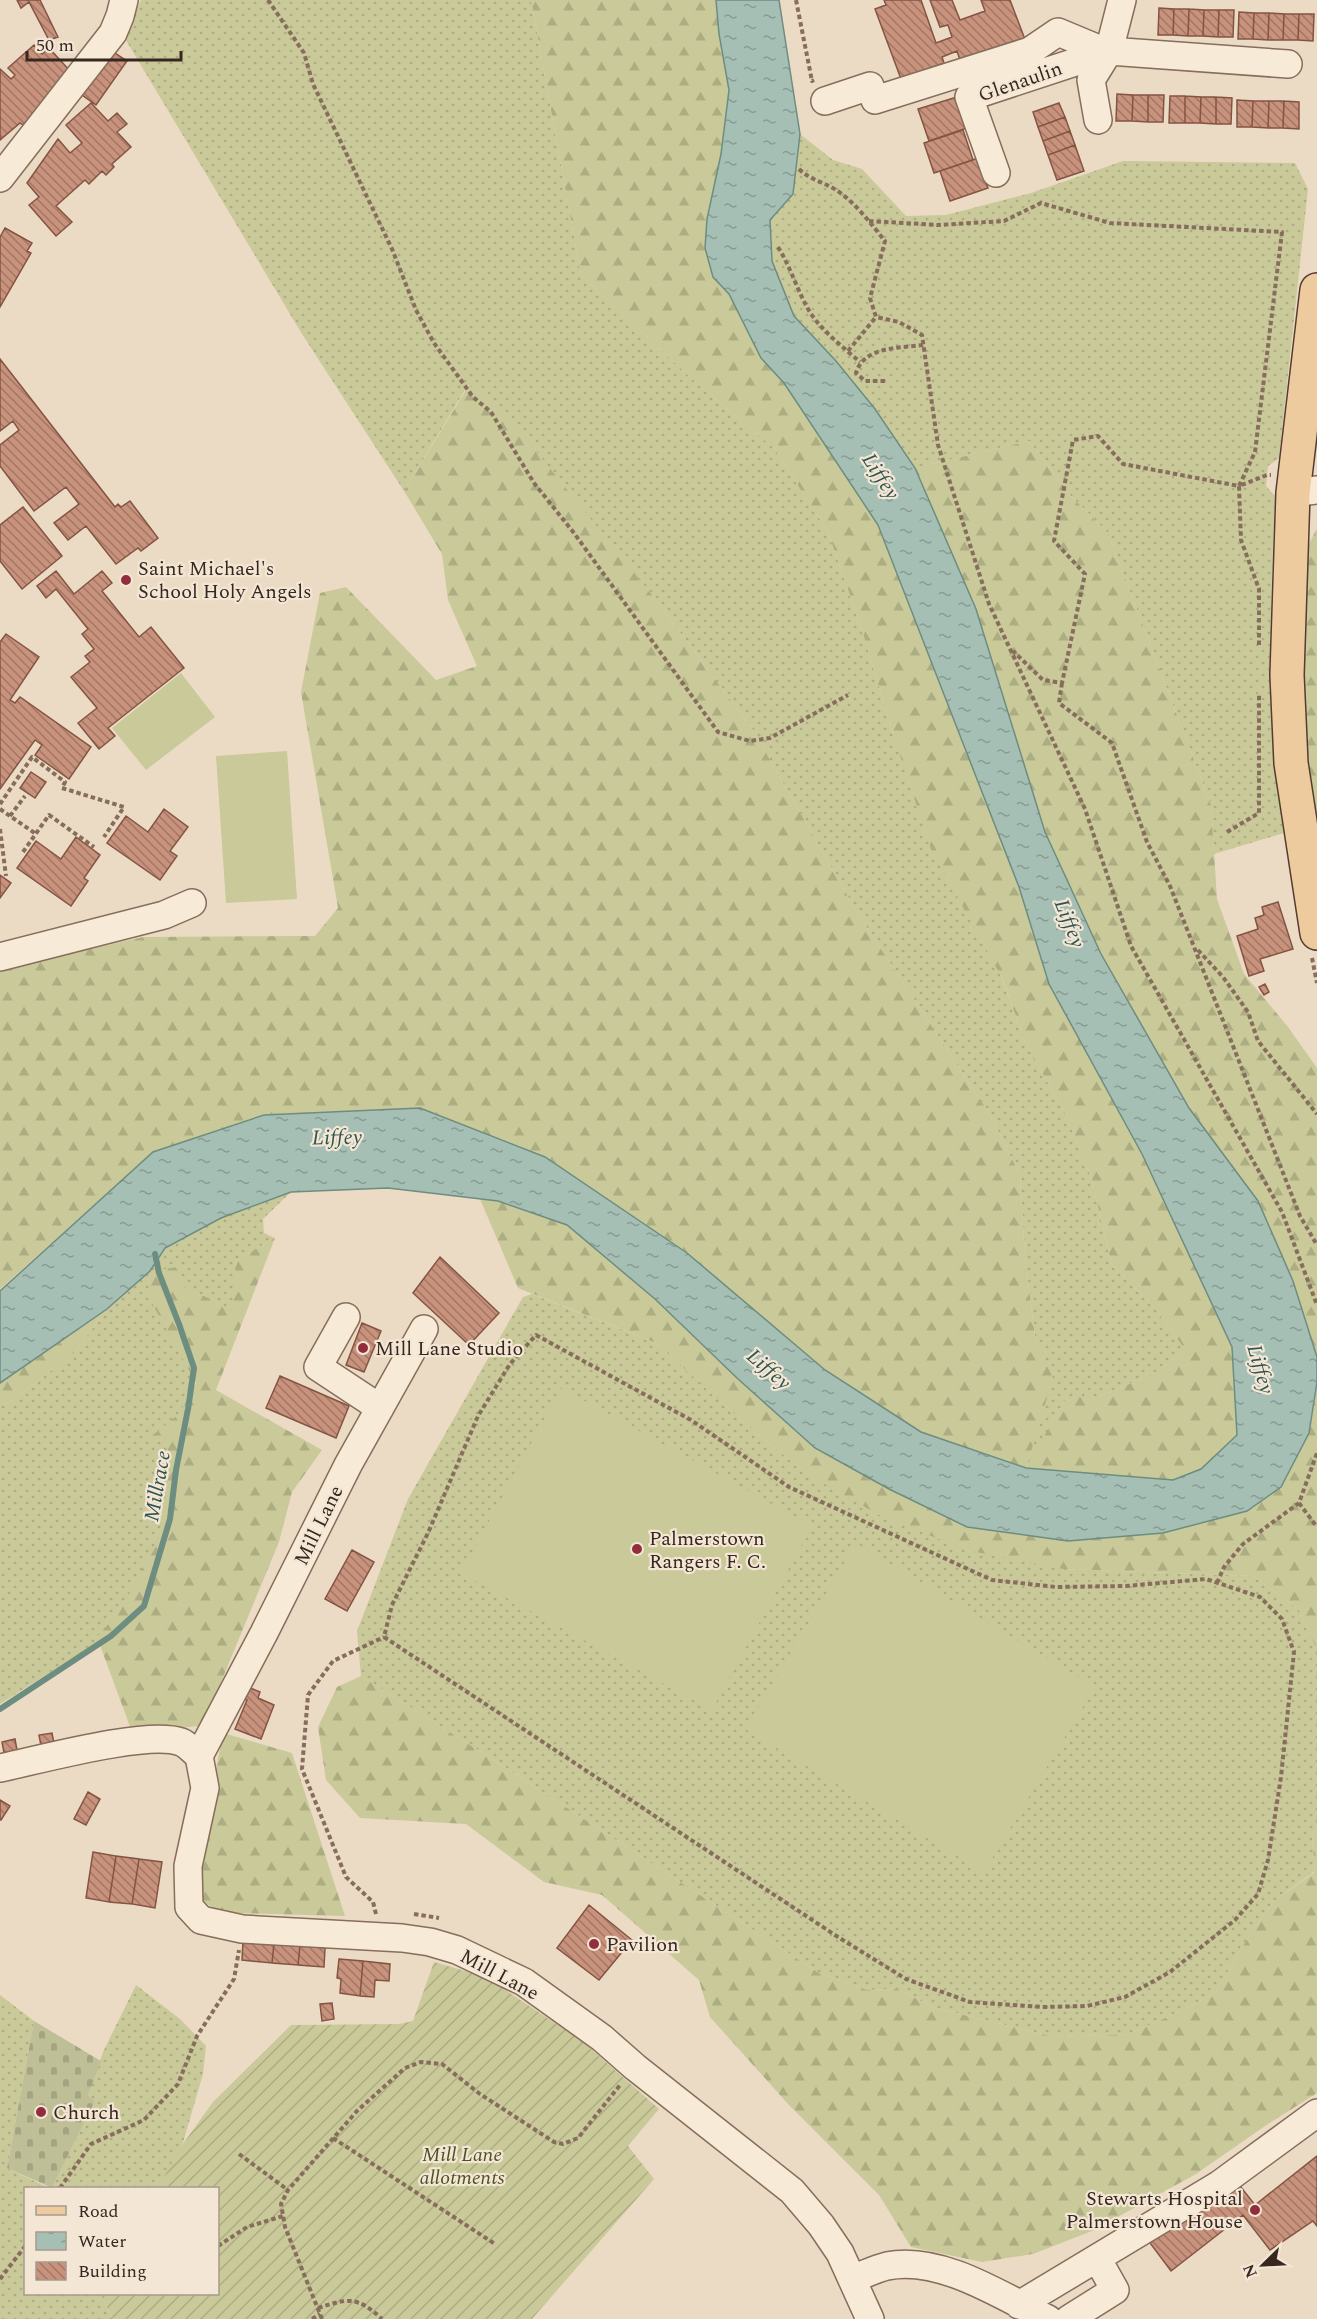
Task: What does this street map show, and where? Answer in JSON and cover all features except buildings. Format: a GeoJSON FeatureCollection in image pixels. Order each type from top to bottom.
{"type":"FeatureCollection","features":[{"type":"Feature","properties":{"kind":"main road"},"geometry":{"type":"LineString","coordinates":[[1317,290],[1313,377],[1287,675],[1291,763],[1317,933]]}},
{"type":"Feature","properties":{"kind":"street"},"geometry":{"type":"LineString","coordinates":[[0,178],[113,33],[124,0]]}},
{"type":"Feature","properties":{"kind":"street","name":"Glenaulin"},"geometry":{"type":"LineString","coordinates":[[1098,120],[1091,80],[1110,51],[1122,0]]}},
{"type":"Feature","properties":{"kind":"street"},"geometry":{"type":"LineString","coordinates":[[824,90],[870,86],[875,100],[1030,51],[1058,32],[1110,51]]}},
{"type":"Feature","properties":{"kind":"street","name":"Glenaulin"},"geometry":{"type":"LineString","coordinates":[[996,173],[969,97],[1110,51],[1288,64]]}},
{"type":"Feature","properties":{"kind":"street"},"geometry":{"type":"LineString","coordinates":[[0,957],[164,915],[192,903]]}},
{"type":"Feature","properties":{"kind":"street"},"geometry":{"type":"LineString","coordinates":[[346,1317],[318,1367],[380,1408]]}},
{"type":"Feature","properties":{"kind":"street","name":"Mill Lane"},"geometry":{"type":"LineString","coordinates":[[424,1329],[348,1465],[200,1756],[205,1788],[188,1866],[189,1907],[201,1920],[242,1929],[402,1938],[430,1942],[457,1950],[524,1982],[602,2038],[635,2067],[792,2191],[821,2225],[840,2253],[870,2319]]}},
{"type":"Feature","properties":{"kind":"street"},"geometry":{"type":"LineString","coordinates":[[0,1768],[116,1743],[154,1740],[181,1742],[200,1756]]}},
{"type":"Feature","properties":{"kind":"street"},"geometry":{"type":"LineString","coordinates":[[1018,2305],[1221,2184],[1317,2113]]}},
{"type":"Feature","properties":{"kind":"street"},"geometry":{"type":"LineString","coordinates":[[1069,2319],[1115,2290],[1097,2258]]}},
{"type":"Feature","properties":{"kind":"street"},"geometry":{"type":"LineString","coordinates":[[852,2279],[886,2266],[913,2264],[953,2273],[1048,2319]]}},
{"type":"Feature","properties":{"kind":"path"},"geometry":{"type":"LineString","coordinates":[[268,0],[304,53],[313,84],[392,249],[416,310],[434,344],[473,397],[491,412],[534,483],[574,533],[718,732],[750,741],[770,738],[849,695]]}},
{"type":"Feature","properties":{"kind":"path"},"geometry":{"type":"LineString","coordinates":[[796,0],[812,81],[824,90]]}},
{"type":"Feature","properties":{"kind":"path"},"geometry":{"type":"LineString","coordinates":[[799,169],[806,176],[837,190],[885,241],[870,298],[876,317]]}},
{"type":"Feature","properties":{"kind":"path"},"geometry":{"type":"LineString","coordinates":[[868,221],[938,225],[1004,221],[1041,203],[1110,223],[1282,232],[1255,452],[1239,486],[1241,540],[1259,589],[1259,648]]}},
{"type":"Feature","properties":{"kind":"path"},"geometry":{"type":"LineString","coordinates":[[778,247],[808,310],[860,362]]}},
{"type":"Feature","properties":{"kind":"path"},"geometry":{"type":"LineString","coordinates":[[876,317],[899,322],[922,335],[938,445],[989,604],[1085,809],[1131,946],[1282,1212],[1317,1305]]}},
{"type":"Feature","properties":{"kind":"path"},"geometry":{"type":"LineString","coordinates":[[848,351],[876,317]]}},
{"type":"Feature","properties":{"kind":"path"},"geometry":{"type":"LineString","coordinates":[[885,381],[865,381],[856,373],[860,362],[872,353],[924,345]]}},
{"type":"Feature","properties":{"kind":"path"},"geometry":{"type":"LineString","coordinates":[[1302,487],[1267,475],[1239,486],[1123,464],[1098,436],[1073,440],[1054,541],[1085,574],[1059,703],[1112,742],[1147,842],[1170,886],[1195,947],[1300,1216],[1317,1245]]}},
{"type":"Feature","properties":{"kind":"path"},"geometry":{"type":"LineString","coordinates":[[1010,648],[1043,680],[1062,683]]}},
{"type":"Feature","properties":{"kind":"path"},"geometry":{"type":"LineString","coordinates":[[1227,832],[1259,813],[1259,683]]}},
{"type":"Feature","properties":{"kind":"path"},"geometry":{"type":"LineString","coordinates":[[0,804],[32,757],[65,782],[62,788],[124,807],[104,837]]}},
{"type":"Feature","properties":{"kind":"path"},"geometry":{"type":"LineString","coordinates":[[10,816],[25,796]]}},
{"type":"Feature","properties":{"kind":"path"},"geometry":{"type":"LineString","coordinates":[[0,809],[36,834]]}},
{"type":"Feature","properties":{"kind":"path"},"geometry":{"type":"LineString","coordinates":[[23,852],[49,815],[94,847]]}},
{"type":"Feature","properties":{"kind":"path"},"geometry":{"type":"LineString","coordinates":[[0,829],[6,876],[0,872]]}},
{"type":"Feature","properties":{"kind":"path"},"geometry":{"type":"LineString","coordinates":[[1195,947],[1223,976],[1248,1012],[1258,1041],[1317,1114]]}},
{"type":"Feature","properties":{"kind":"path"},"geometry":{"type":"LineString","coordinates":[[536,1335],[691,1420],[789,1487],[992,1580],[1056,1587],[1126,1586],[1206,1579],[1260,1597],[1282,1619],[1294,1652],[1281,1777],[1268,1860],[1258,1894],[1235,1920],[1170,1972],[1125,1997],[1087,2007],[1042,2007],[970,2002],[906,1979],[828,1931],[384,1637],[392,1605],[428,1533],[478,1416],[510,1364],[536,1335]]}},
{"type":"Feature","properties":{"kind":"path"},"geometry":{"type":"LineString","coordinates":[[1217,1583],[1224,1567],[1244,1544],[1299,1503],[1317,1453]]}},
{"type":"Feature","properties":{"kind":"path"},"geometry":{"type":"LineString","coordinates":[[1299,1503],[1317,1527]]}},
{"type":"Feature","properties":{"kind":"path"},"geometry":{"type":"LineString","coordinates":[[375,1937],[378,1920],[373,1902],[346,1877],[302,1769],[308,1695],[333,1661],[384,1637]]}},
{"type":"Feature","properties":{"kind":"path"},"geometry":{"type":"LineString","coordinates":[[61,2187],[91,2144],[144,2120],[178,2084],[197,2036],[234,1979],[242,1929]]}},
{"type":"Feature","properties":{"kind":"path"},"geometry":{"type":"LineString","coordinates":[[322,2319],[285,2227],[281,2204],[288,2190],[357,2111],[405,2068],[421,2062],[442,2064],[480,2094],[554,2142],[563,2144],[578,2138],[635,2067]]}},
{"type":"Feature","properties":{"kind":"path"},"geometry":{"type":"LineString","coordinates":[[333,2138],[495,2244]]}},
{"type":"Feature","properties":{"kind":"path"},"geometry":{"type":"LineString","coordinates":[[239,2154],[288,2190]]}},
{"type":"Feature","properties":{"kind":"path"},"geometry":{"type":"LineString","coordinates":[[219,2245],[248,2227],[283,2216]]}},
{"type":"Feature","properties":{"kind":"path"},"geometry":{"type":"LineString","coordinates":[[0,2279],[24,2248]]}},
{"type":"Feature","properties":{"kind":"path"},"geometry":{"type":"LineString","coordinates":[[318,2308],[339,2301],[358,2301],[367,2305],[382,2319]]}},
{"type":"Feature","properties":{"kind":"path"},"geometry":{"type":"LineString","coordinates":[[312,2319],[320,2314]]}},
{"type":"Feature","properties":{"kind":"green space"},"geometry":{"type":"Polygon","coordinates":[[[141,0],[531,0],[581,275],[703,389],[774,448],[828,532],[861,627],[893,734],[1003,981],[1025,1042],[1067,1117],[1091,1177],[1112,1265],[1154,1307],[1186,1351],[1153,1374],[1098,1397],[1067,1397],[1026,1468],[1052,1378],[1035,1337],[1025,1257],[1020,1175],[989,1113],[858,914],[753,730],[649,591],[468,385],[404,491],[302,334],[124,37],[141,0]]]}},
{"type":"Feature","properties":{"kind":"green space"},"geometry":{"type":"Polygon","coordinates":[[[531,0],[716,0],[719,34],[729,90],[721,154],[707,219],[705,248],[713,277],[729,294],[761,358],[784,383],[878,525],[1019,887],[1049,984],[1142,1154],[1232,1347],[1238,1435],[1201,1469],[1174,1480],[1026,1468],[921,1432],[818,1369],[545,1157],[153,1152],[0,1289],[0,970],[143,937],[315,936],[338,908],[301,692],[320,593],[346,587],[436,680],[477,666],[448,600],[442,554],[404,491],[469,385],[502,409],[649,591],[753,730],[858,914],[989,1113],[1020,1175],[1025,1257],[1035,1337],[1053,1378],[1027,1465],[1067,1397],[1098,1397],[1153,1374],[1186,1351],[1154,1307],[1112,1265],[1091,1177],[1067,1117],[1025,1042],[1003,980],[931,849],[861,627],[828,532],[774,448],[703,389],[581,275],[531,0]]]}},
{"type":"Feature","properties":{"kind":"green space"},"geometry":{"type":"Polygon","coordinates":[[[800,134],[833,160],[862,169],[906,216],[946,215],[1031,193],[1123,161],[1295,163],[1308,189],[1279,458],[1268,466],[1266,486],[1275,496],[1271,707],[1284,833],[1214,854],[1211,805],[1108,533],[1071,496],[1029,441],[915,468],[875,409],[836,361],[794,316],[772,261],[770,220],[793,194],[800,134]]]}},
{"type":"Feature","properties":{"kind":"green space"},"geometry":{"type":"Polygon","coordinates":[[[1029,441],[1071,496],[1108,533],[1211,805],[1217,899],[1244,974],[1288,1027],[1317,1068],[1317,1357],[1293,1281],[1258,1201],[1189,1108],[1101,954],[1045,833],[976,609],[915,468],[1029,441]]]}},
{"type":"Feature","properties":{"kind":"green space"},"geometry":{"type":"Polygon","coordinates":[[[1317,528],[1317,847],[1311,813],[1310,768],[1304,728],[1305,663],[1299,632],[1308,546],[1317,528]]]}},
{"type":"Feature","properties":{"kind":"green space"},"geometry":{"type":"Polygon","coordinates":[[[181,673],[215,717],[146,770],[112,728],[181,673]]]}},
{"type":"Feature","properties":{"kind":"green space"},"geometry":{"type":"Polygon","coordinates":[[[287,751],[297,899],[226,903],[216,756],[287,751]]]}},
{"type":"Feature","properties":{"kind":"green space"},"geometry":{"type":"Polygon","coordinates":[[[291,1192],[263,1219],[264,1233],[275,1238],[236,1260],[233,1311],[202,1295],[185,1291],[192,1367],[166,1520],[142,1605],[98,1642],[0,1704],[0,1406],[12,1401],[74,1353],[107,1309],[150,1271],[165,1248],[221,1218],[291,1192]]]}},
{"type":"Feature","properties":{"kind":"green space"},"geometry":{"type":"Polygon","coordinates":[[[480,1199],[498,1201],[567,1225],[655,1299],[737,1378],[815,1448],[1247,1511],[1281,1487],[1309,1433],[1317,1382],[1317,1650],[1299,1610],[1253,1576],[1063,1569],[966,1550],[879,1515],[807,1474],[749,1427],[656,1343],[518,1288],[480,1199]]]}},
{"type":"Feature","properties":{"kind":"green space"},"geometry":{"type":"Polygon","coordinates":[[[275,1238],[216,1390],[322,1450],[292,1492],[279,1542],[204,1723],[200,1726],[132,1732],[97,1637],[119,1612],[158,1540],[168,1480],[167,1444],[149,1438],[179,1414],[196,1383],[152,1303],[150,1271],[178,1267],[185,1291],[202,1295],[232,1310],[236,1260],[275,1238]]]}},
{"type":"Feature","properties":{"kind":"green space"},"geometry":{"type":"Polygon","coordinates":[[[532,1294],[656,1343],[749,1427],[807,1474],[1063,1569],[1253,1576],[1299,1610],[1317,1650],[1317,1824],[1312,1838],[1315,1871],[1273,1902],[1247,1939],[1215,1993],[1129,2034],[1055,2037],[935,2008],[897,1989],[867,1990],[819,1973],[497,1762],[361,1676],[357,1631],[408,1499],[523,1297],[532,1294]]]}},
{"type":"Feature","properties":{"kind":"green space"},"geometry":{"type":"Polygon","coordinates":[[[107,1309],[74,1353],[12,1401],[0,1406],[0,1383],[107,1309]]]}},
{"type":"Feature","properties":{"kind":"green space","name":"Palmerstown Rangers F. C."},"geometry":{"type":"Polygon","coordinates":[[[561,1388],[812,1526],[712,1710],[461,1573],[561,1388]]]}},
{"type":"Feature","properties":{"kind":"green space"},"geometry":{"type":"Polygon","coordinates":[[[856,1543],[1095,1687],[984,1872],[745,1729],[856,1543]]]}},
{"type":"Feature","properties":{"kind":"green space"},"geometry":{"type":"Polygon","coordinates":[[[361,1676],[497,1762],[819,1973],[867,1990],[897,1989],[935,2008],[1055,2037],[1129,2034],[1215,1993],[1247,1939],[1273,1902],[1315,1872],[1312,1838],[1317,1824],[1317,2093],[1196,2174],[1092,2231],[1033,2254],[982,2262],[911,2247],[879,2195],[788,2104],[710,2017],[699,1980],[602,1895],[544,1882],[466,1824],[360,1818],[326,1780],[318,1727],[337,1687],[361,1676]]]}},
{"type":"Feature","properties":{"kind":"green space"},"geometry":{"type":"Polygon","coordinates":[[[223,1733],[292,1753],[345,1916],[233,1913],[213,1908],[203,1901],[198,1889],[200,1852],[223,1733]]]}},
{"type":"Feature","properties":{"kind":"green space","name":"Mill Lane allotments"},"geometry":{"type":"Polygon","coordinates":[[[434,1962],[486,1977],[582,2041],[659,2109],[628,2146],[654,2179],[532,2319],[113,2319],[101,2295],[219,2295],[219,2187],[159,2187],[180,2148],[213,2102],[291,2025],[399,2024],[413,2021],[434,1962]]]}},
{"type":"Feature","properties":{"kind":"green space"},"geometry":{"type":"Polygon","coordinates":[[[136,1985],[180,2019],[206,2046],[203,2074],[182,2146],[159,2187],[52,2187],[95,2101],[88,2095],[103,2052],[136,1985]]]}},
{"type":"Feature","properties":{"kind":"green space"},"geometry":{"type":"Polygon","coordinates":[[[0,1995],[34,2021],[7,2168],[47,2187],[24,2187],[24,2295],[101,2295],[113,2319],[0,2319],[0,1995]]]}},
{"type":"Feature","properties":{"kind":"green space"},"geometry":{"type":"Polygon","coordinates":[[[34,2021],[101,2061],[88,2095],[95,2101],[52,2187],[7,2168],[34,2021]]]}},
{"type":"Feature","properties":{"kind":"water","name":"Liffey"},"geometry":{"type":"Polygon","coordinates":[[[716,0],[779,0],[800,134],[793,194],[770,220],[772,261],[794,316],[836,361],[875,409],[915,468],[976,609],[1045,832],[1101,954],[1189,1108],[1258,1201],[1293,1281],[1317,1357],[1317,1382],[1309,1433],[1281,1487],[1247,1511],[1163,1533],[1068,1541],[967,1527],[889,1489],[815,1448],[737,1378],[655,1299],[567,1225],[498,1201],[388,1188],[291,1192],[221,1218],[165,1248],[150,1271],[107,1309],[0,1383],[0,1291],[153,1152],[264,1115],[420,1108],[545,1157],[687,1253],[825,1370],[921,1432],[1026,1468],[1173,1480],[1201,1469],[1237,1435],[1232,1347],[1142,1154],[1049,984],[1019,887],[878,525],[784,383],[761,358],[729,294],[713,277],[705,248],[707,219],[721,154],[729,90],[719,34],[716,0]]]}},
{"type":"Feature","properties":{"kind":"waterway","name":"Millrace"},"geometry":{"type":"LineString","coordinates":[[0,1709],[111,1636],[144,1606],[170,1519],[194,1368],[159,1273],[155,1254]]}},
{"type":"Feature","properties":{"kind":"place","name":"Saint Michael's School Holy Angels"},"geometry":{"type":"Point","coordinates":[126,580]}},
{"type":"Feature","properties":{"kind":"place","name":"Mill Lane Studio"},"geometry":{"type":"Point","coordinates":[363,1348]}},
{"type":"Feature","properties":{"kind":"place","name":"Palmerstown Rangers F. C."},"geometry":{"type":"Point","coordinates":[637,1549]}},
{"type":"Feature","properties":{"kind":"place","name":"Pavilion"},"geometry":{"type":"Point","coordinates":[594,1944]}},
{"type":"Feature","properties":{"kind":"place","name":"Church"},"geometry":{"type":"Point","coordinates":[41,2112]}},
{"type":"Feature","properties":{"kind":"place","name":"Stewarts Hospital Palmerstown House"},"geometry":{"type":"Point","coordinates":[1255,2210]}}]}
